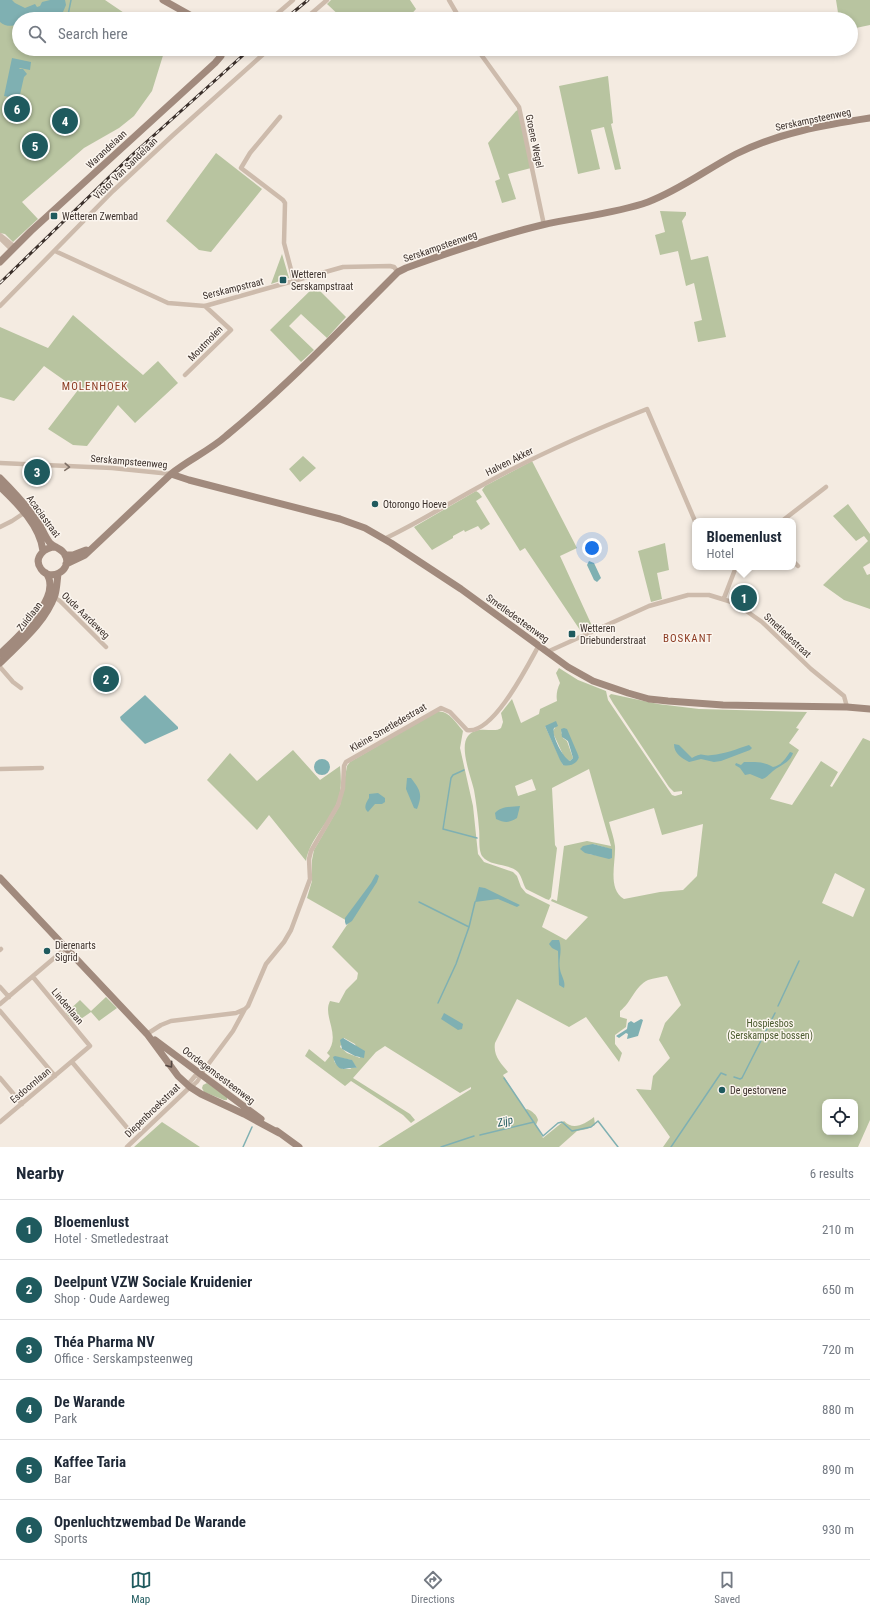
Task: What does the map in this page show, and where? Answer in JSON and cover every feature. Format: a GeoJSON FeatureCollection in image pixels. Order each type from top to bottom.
{"type":"FeatureCollection","features":[{"type":"Feature","properties":{"kind":"street"},"geometry":{"type":"LineString","coordinates":[[163,0],[184,12]]}},
{"type":"Feature","properties":{"kind":"street"},"geometry":{"type":"LineString","coordinates":[[278,12],[293,0]]}},
{"type":"Feature","properties":{"kind":"street"},"geometry":{"type":"LineString","coordinates":[[313,12],[327,0]]}},
{"type":"Feature","properties":{"kind":"street"},"geometry":{"type":"LineString","coordinates":[[449,0],[456,12]]}},
{"type":"Feature","properties":{"kind":"street","name":"Warandelaan"},"geometry":{"type":"LineString","coordinates":[[0,262],[36,226],[221,56]]}},
{"type":"Feature","properties":{"kind":"street","name":"Victor Van Sandelaan"},"geometry":{"type":"LineString","coordinates":[[0,306],[118,186],[261,56]]}},
{"type":"Feature","properties":{"kind":"street","name":"Groene Wegel"},"geometry":{"type":"LineString","coordinates":[[482,56],[519,107],[544,225]]}},
{"type":"Feature","properties":{"kind":"street"},"geometry":{"type":"LineString","coordinates":[[280,117],[250,153],[241,168],[285,203],[284,243],[294,281]]}},
{"type":"Feature","properties":{"kind":"street","name":"Serskampsteenweg"},"geometry":{"type":"LineString","coordinates":[[0,463],[112,468],[171,474],[223,439],[249,417],[303,367],[398,272],[433,258],[502,236],[544,225],[641,204],[673,190],[735,154],[774,138],[825,125],[870,118]]}},
{"type":"Feature","properties":{"kind":"street"},"geometry":{"type":"LineString","coordinates":[[0,235],[14,249]]}},
{"type":"Feature","properties":{"kind":"street"},"geometry":{"type":"LineString","coordinates":[[0,238],[14,249]]}},
{"type":"Feature","properties":{"kind":"street","name":"Serskampstraat"},"geometry":{"type":"LineString","coordinates":[[55,251],[168,303],[205,306],[343,267],[390,266],[398,272]]}},
{"type":"Feature","properties":{"kind":"street","name":"Moutmolen"},"geometry":{"type":"LineString","coordinates":[[185,375],[231,330],[205,306]]}},
{"type":"Feature","properties":{"kind":"street","name":"Halven Akker"},"geometry":{"type":"LineString","coordinates":[[384,539],[412,526],[477,487],[545,453],[648,409],[694,518]]}},
{"type":"Feature","properties":{"kind":"street"},"geometry":{"type":"LineString","coordinates":[[66,564],[85,555],[171,474]]}},
{"type":"Feature","properties":{"kind":"street","name":"Smetledesteenweg"},"geometry":{"type":"LineString","coordinates":[[171,474],[358,525],[384,539],[461,589],[568,667],[593,681],[649,699],[723,704],[870,709]]}},
{"type":"Feature","properties":{"kind":"street","name":"Acaciastraat"},"geometry":{"type":"LineString","coordinates":[[0,478],[40,524],[49,541],[66,555]]}},
{"type":"Feature","properties":{"kind":"street","name":"Acaciastraat"},"geometry":{"type":"LineString","coordinates":[[0,487],[24,513],[39,536],[43,551]]}},
{"type":"Feature","properties":{"kind":"street"},"geometry":{"type":"LineString","coordinates":[[786,518],[826,487]]}},
{"type":"Feature","properties":{"kind":"street"},"geometry":{"type":"LineString","coordinates":[[0,527],[24,513]]}},
{"type":"Feature","properties":{"kind":"street","name":"Acaciastraat"},"geometry":{"type":"LineString","coordinates":[[46,573],[39,564],[40,555],[46,548],[56,547]]}},
{"type":"Feature","properties":{"kind":"street"},"geometry":{"type":"LineString","coordinates":[[46,573],[53,575],[58,574],[64,570],[66,555],[76,554],[91,548]]}},
{"type":"Feature","properties":{"kind":"street"},"geometry":{"type":"LineString","coordinates":[[724,598],[735,570]]}},
{"type":"Feature","properties":{"kind":"street","name":"Zuidlaan"},"geometry":{"type":"LineString","coordinates":[[2,649],[31,622],[42,607],[50,585],[49,578],[46,573]]}},
{"type":"Feature","properties":{"kind":"street","name":"Zuidlaan"},"geometry":{"type":"LineString","coordinates":[[0,663],[41,619],[54,597],[58,574]]}},
{"type":"Feature","properties":{"kind":"street","name":"Smetledestraat"},"geometry":{"type":"LineString","coordinates":[[547,652],[649,606],[679,597],[697,594],[709,595],[724,598],[735,603],[775,632],[811,669],[844,696],[846,707]]}},
{"type":"Feature","properties":{"kind":"street","name":"Oude Aardeweg"},"geometry":{"type":"LineString","coordinates":[[54,597],[60,601],[106,647]]}},
{"type":"Feature","properties":{"kind":"street","name":"Kleine Smetledestraat"},"geometry":{"type":"LineString","coordinates":[[201,1074],[233,1031],[250,1002],[266,964],[284,942],[294,923],[310,879],[309,858],[311,851],[338,805],[343,788],[344,766],[346,762],[359,753],[441,708],[450,712],[467,730],[479,728],[496,714],[505,704],[539,646]]}},
{"type":"Feature","properties":{"kind":"street"},"geometry":{"type":"LineString","coordinates":[[0,667],[13,682],[21,688]]}},
{"type":"Feature","properties":{"kind":"street"},"geometry":{"type":"LineString","coordinates":[[0,769],[42,768]]}},
{"type":"Feature","properties":{"kind":"street","name":"Oordegemsesteenweg"},"geometry":{"type":"LineString","coordinates":[[0,878],[147,1034],[299,1147]]}},
{"type":"Feature","properties":{"kind":"street"},"geometry":{"type":"LineString","coordinates":[[0,1004],[66,948]]}},
{"type":"Feature","properties":{"kind":"street","name":"Lindenlaan"},"geometry":{"type":"LineString","coordinates":[[32,977],[90,1046]]}},
{"type":"Feature","properties":{"kind":"street"},"geometry":{"type":"LineString","coordinates":[[0,987],[8,997]]}},
{"type":"Feature","properties":{"kind":"street"},"geometry":{"type":"LineString","coordinates":[[147,1034],[160,1025],[171,1021],[236,1013],[245,1009]]}},
{"type":"Feature","properties":{"kind":"street"},"geometry":{"type":"LineString","coordinates":[[0,1011],[55,1076]]}},
{"type":"Feature","properties":{"kind":"street","name":"Oordegemsesteenweg"},"geometry":{"type":"LineString","coordinates":[[147,1034],[178,1076],[190,1087],[201,1094],[280,1133]]}},
{"type":"Feature","properties":{"kind":"street","name":"Esdoornlaan"},"geometry":{"type":"LineString","coordinates":[[0,1122],[90,1046]]}},
{"type":"Feature","properties":{"kind":"street"},"geometry":{"type":"LineString","coordinates":[[72,1062],[129,1130]]}},
{"type":"Feature","properties":{"kind":"street","name":"Diepenbroekstraat"},"geometry":{"type":"LineString","coordinates":[[127,1147],[190,1087],[195,1085],[200,1080],[201,1074]]}},
{"type":"Feature","properties":{"kind":"street"},"geometry":{"type":"LineString","coordinates":[[0,1078],[22,1104]]}},
{"type":"Feature","properties":{"kind":"green space"},"geometry":{"type":"Polygon","coordinates":[[[0,0],[105,0],[123,12],[12,12],[12,56],[163,56],[152,91],[134,116],[119,128],[84,148],[22,202],[38,219],[13,242],[5,234],[0,233],[0,0]]]}},
{"type":"Feature","properties":{"kind":"green space"},"geometry":{"type":"Polygon","coordinates":[[[331,0],[410,0],[416,9],[413,12],[336,12],[327,4],[331,0]]]}},
{"type":"Feature","properties":{"kind":"green space"},"geometry":{"type":"Polygon","coordinates":[[[836,0],[870,0],[870,25],[858,28],[858,12],[838,12],[836,0]]]}},
{"type":"Feature","properties":{"kind":"green space"},"geometry":{"type":"Polygon","coordinates":[[[608,76],[613,123],[611,124],[621,169],[615,170],[604,127],[591,130],[600,169],[578,174],[559,86],[608,76]]]}},
{"type":"Feature","properties":{"kind":"green space"},"geometry":{"type":"Polygon","coordinates":[[[518,110],[531,168],[508,174],[516,199],[502,203],[495,181],[500,179],[488,143],[518,110]]]}},
{"type":"Feature","properties":{"kind":"green space"},"geometry":{"type":"Polygon","coordinates":[[[216,153],[262,189],[211,252],[199,250],[166,221],[216,153]]]}},
{"type":"Feature","properties":{"kind":"green space"},"geometry":{"type":"Polygon","coordinates":[[[660,211],[686,212],[686,215],[682,221],[691,260],[708,256],[726,337],[698,342],[694,322],[702,320],[694,283],[686,286],[678,251],[660,255],[655,235],[665,232],[660,211]]]}},
{"type":"Feature","properties":{"kind":"green space"},"geometry":{"type":"Polygon","coordinates":[[[282,254],[289,278],[271,284],[282,254]]]}},
{"type":"Feature","properties":{"kind":"green space"},"geometry":{"type":"Polygon","coordinates":[[[315,286],[346,317],[327,338],[301,314],[289,326],[314,350],[301,362],[270,330],[315,286]]]}},
{"type":"Feature","properties":{"kind":"green space"},"geometry":{"type":"Polygon","coordinates":[[[73,315],[143,375],[158,361],[178,383],[135,423],[118,405],[87,446],[73,445],[48,429],[78,390],[44,366],[14,401],[0,397],[0,327],[48,348],[73,315]]]}},
{"type":"Feature","properties":{"kind":"green space"},"geometry":{"type":"Polygon","coordinates":[[[303,456],[316,468],[300,482],[289,469],[303,456]]]}},
{"type":"Feature","properties":{"kind":"green space"},"geometry":{"type":"Polygon","coordinates":[[[532,461],[577,548],[560,556],[593,628],[582,633],[525,548],[520,551],[482,490],[485,486],[532,461]]]}},
{"type":"Feature","properties":{"kind":"green space"},"geometry":{"type":"Polygon","coordinates":[[[476,491],[482,497],[476,501],[490,524],[481,530],[478,526],[465,532],[464,530],[432,550],[414,527],[476,491]]]}},
{"type":"Feature","properties":{"kind":"green space"},"geometry":{"type":"Polygon","coordinates":[[[848,504],[870,534],[870,563],[863,567],[867,575],[870,574],[870,609],[844,600],[823,585],[868,541],[864,536],[856,541],[833,516],[848,504]]]}},
{"type":"Feature","properties":{"kind":"green space"},"geometry":{"type":"Polygon","coordinates":[[[665,543],[669,570],[657,573],[662,599],[651,602],[638,551],[665,543]]]}},
{"type":"Feature","properties":{"kind":"green space","name":"Hospiesbos (Serskampse bossen)"},"geometry":{"type":"Polygon","coordinates":[[[559,668],[578,680],[606,691],[608,700],[672,795],[675,796],[682,794],[682,791],[674,792],[669,787],[613,703],[609,696],[611,694],[658,704],[699,709],[807,712],[796,728],[799,729],[789,743],[799,750],[770,799],[792,805],[821,761],[838,772],[830,786],[832,787],[863,738],[870,741],[870,1120],[858,1147],[663,1147],[670,1137],[636,1089],[651,1090],[653,1076],[670,1058],[659,1040],[665,1023],[681,1005],[667,976],[648,980],[636,990],[624,1008],[620,1011],[620,1017],[627,1019],[626,1027],[615,1035],[615,1044],[622,1053],[619,1062],[586,1017],[569,1027],[517,999],[495,1043],[495,1052],[496,1056],[508,1072],[503,1075],[525,1110],[529,1110],[537,1116],[538,1120],[536,1125],[543,1138],[564,1121],[571,1126],[575,1126],[583,1124],[594,1117],[595,1125],[587,1129],[577,1131],[559,1147],[378,1147],[471,1089],[471,1087],[460,1093],[385,1046],[376,1052],[353,1078],[410,1114],[415,1120],[411,1123],[403,1115],[351,1081],[345,1086],[305,1056],[309,1049],[325,1062],[330,1056],[327,1053],[333,1040],[328,1013],[330,1001],[339,1003],[346,990],[357,979],[358,973],[332,947],[349,922],[307,898],[312,881],[312,860],[314,850],[340,805],[347,766],[350,762],[436,712],[444,712],[448,714],[463,731],[460,748],[473,806],[478,854],[484,862],[513,872],[517,876],[521,887],[526,893],[550,905],[542,927],[566,940],[588,917],[551,901],[552,899],[557,901],[564,846],[587,841],[611,846],[589,769],[552,788],[555,845],[557,848],[551,897],[549,900],[526,889],[518,872],[514,869],[490,862],[482,856],[474,790],[465,754],[466,741],[472,732],[481,730],[498,730],[501,728],[503,722],[501,713],[512,699],[521,723],[539,714],[540,709],[557,701],[557,692],[560,683],[556,673],[559,668]],[[545,726],[563,765],[579,757],[561,731],[563,738],[567,741],[573,758],[570,761],[565,759],[553,733],[556,726],[545,726]],[[532,779],[515,786],[518,796],[536,790],[532,779]],[[654,808],[609,822],[615,846],[614,882],[619,895],[624,899],[660,892],[683,890],[697,876],[703,824],[662,835],[654,808]],[[593,844],[589,854],[600,856],[612,855],[612,852],[610,849],[593,844]],[[835,873],[822,903],[853,917],[865,889],[835,873]],[[344,1038],[340,1047],[347,1053],[360,1058],[355,1044],[344,1038]],[[336,1057],[334,1061],[343,1069],[350,1069],[353,1067],[357,1068],[351,1060],[336,1057]]]}},
{"type":"Feature","properties":{"kind":"green space"},"geometry":{"type":"Polygon","coordinates":[[[293,750],[320,780],[340,766],[341,788],[338,800],[330,816],[316,837],[308,853],[306,861],[269,815],[257,830],[207,780],[230,753],[257,781],[293,750]]]}},
{"type":"Feature","properties":{"kind":"green space"},"geometry":{"type":"Polygon","coordinates":[[[106,997],[117,1008],[99,1021],[91,1012],[75,1023],[66,1013],[80,1000],[91,1011],[106,997]]]}},
{"type":"Feature","properties":{"kind":"green space"},"geometry":{"type":"Polygon","coordinates":[[[207,1083],[227,1097],[227,1100],[204,1092],[202,1088],[203,1085],[207,1083]]]}},
{"type":"Feature","properties":{"kind":"green space"},"geometry":{"type":"Polygon","coordinates":[[[162,1122],[200,1147],[134,1147],[162,1122]]]}},
{"type":"Feature","properties":{"kind":"water"},"geometry":{"type":"Polygon","coordinates":[[[0,0],[12,0],[25,8],[35,4],[37,7],[40,6],[42,2],[50,0],[65,0],[66,5],[63,12],[12,12],[12,26],[4,25],[0,22],[0,0]]]}},
{"type":"Feature","properties":{"kind":"water"},"geometry":{"type":"Polygon","coordinates":[[[12,58],[31,62],[30,70],[20,68],[19,69],[23,69],[27,74],[24,77],[19,99],[4,96],[12,58]]]}},
{"type":"Feature","properties":{"kind":"water"},"geometry":{"type":"Polygon","coordinates":[[[589,561],[594,563],[601,578],[597,582],[594,580],[587,565],[589,561]]]}},
{"type":"Feature","properties":{"kind":"water"},"geometry":{"type":"Polygon","coordinates":[[[145,695],[178,727],[178,729],[145,744],[121,720],[120,717],[145,695]]]}},
{"type":"Feature","properties":{"kind":"water"},"geometry":{"type":"Polygon","coordinates":[[[556,721],[558,726],[554,728],[554,736],[564,756],[570,761],[573,758],[568,741],[562,737],[561,729],[564,728],[567,729],[579,757],[575,763],[570,765],[563,765],[545,726],[556,721]]]}},
{"type":"Feature","properties":{"kind":"water"},"geometry":{"type":"Polygon","coordinates":[[[674,744],[679,745],[692,758],[701,755],[721,754],[749,745],[752,748],[721,761],[714,762],[701,759],[689,762],[677,753],[674,744]]]}},
{"type":"Feature","properties":{"kind":"water"},"geometry":{"type":"Polygon","coordinates":[[[790,752],[793,753],[787,762],[762,779],[750,774],[745,775],[740,768],[735,765],[736,763],[741,765],[744,762],[755,762],[773,767],[781,763],[790,752]]]}},
{"type":"Feature","properties":{"kind":"water"},"geometry":{"type":"Polygon","coordinates":[[[322,759],[328,761],[330,767],[328,773],[322,775],[316,773],[314,767],[316,761],[322,759]]]}},
{"type":"Feature","properties":{"kind":"water"},"geometry":{"type":"Polygon","coordinates":[[[407,778],[411,778],[420,792],[420,800],[417,809],[414,808],[406,789],[407,778]]]}},
{"type":"Feature","properties":{"kind":"water"},"geometry":{"type":"Polygon","coordinates":[[[378,793],[385,798],[385,802],[382,804],[375,804],[368,812],[365,807],[369,794],[378,793]]]}},
{"type":"Feature","properties":{"kind":"water"},"geometry":{"type":"Polygon","coordinates":[[[520,806],[517,818],[514,820],[507,822],[496,819],[495,813],[500,809],[520,806]]]}},
{"type":"Feature","properties":{"kind":"water"},"geometry":{"type":"Polygon","coordinates":[[[593,844],[612,849],[612,858],[609,859],[585,853],[580,849],[583,846],[593,844]]]}},
{"type":"Feature","properties":{"kind":"water"},"geometry":{"type":"Polygon","coordinates":[[[376,874],[379,876],[377,882],[352,921],[346,925],[345,918],[376,874]]]}},
{"type":"Feature","properties":{"kind":"water"},"geometry":{"type":"Polygon","coordinates":[[[479,887],[485,888],[520,905],[517,907],[498,899],[475,902],[479,887]]]}},
{"type":"Feature","properties":{"kind":"water"},"geometry":{"type":"Polygon","coordinates":[[[552,940],[559,940],[560,944],[560,965],[564,988],[559,985],[558,951],[552,948],[549,944],[552,940]]]}},
{"type":"Feature","properties":{"kind":"water"},"geometry":{"type":"Polygon","coordinates":[[[444,1013],[463,1024],[462,1029],[458,1030],[441,1019],[444,1013]]]}},
{"type":"Feature","properties":{"kind":"water"},"geometry":{"type":"Polygon","coordinates":[[[641,1019],[643,1020],[638,1036],[627,1039],[628,1034],[626,1033],[619,1038],[616,1036],[627,1029],[628,1023],[631,1021],[634,1023],[641,1019]]]}},
{"type":"Feature","properties":{"kind":"water"},"geometry":{"type":"Polygon","coordinates":[[[343,1038],[365,1051],[364,1058],[355,1056],[342,1049],[340,1040],[343,1038]]]}},
{"type":"Feature","properties":{"kind":"water"},"geometry":{"type":"Polygon","coordinates":[[[335,1056],[352,1060],[357,1068],[340,1068],[335,1063],[333,1057],[335,1056]]]}},
{"type":"Feature","properties":{"kind":"waterway"},"geometry":{"type":"LineString","coordinates":[[69,12],[71,0]]}},
{"type":"Feature","properties":{"kind":"waterway"},"geometry":{"type":"LineString","coordinates":[[464,770],[453,775],[451,778],[443,829],[477,838]]}},
{"type":"Feature","properties":{"kind":"waterway"},"geometry":{"type":"LineString","coordinates":[[419,902],[469,927]]}},
{"type":"Feature","properties":{"kind":"waterway"},"geometry":{"type":"LineString","coordinates":[[438,1003],[456,964],[469,927],[475,902]]}},
{"type":"Feature","properties":{"kind":"waterway"},"geometry":{"type":"LineString","coordinates":[[778,1006],[799,961]]}},
{"type":"Feature","properties":{"kind":"waterway"},"geometry":{"type":"LineString","coordinates":[[734,1077],[740,1079],[742,1078],[775,1013]]}},
{"type":"Feature","properties":{"kind":"waterway"},"geometry":{"type":"LineString","coordinates":[[671,1147],[721,1073],[726,1075]]}},
{"type":"Feature","properties":{"kind":"waterway"},"geometry":{"type":"LineString","coordinates":[[504,1078],[543,1136],[558,1123],[562,1122],[572,1131],[591,1127],[598,1121],[618,1147]]}},
{"type":"Feature","properties":{"kind":"waterway","name":"Zijp"},"geometry":{"type":"LineString","coordinates":[[480,1135],[534,1122]]}},
{"type":"Feature","properties":{"kind":"waterway","name":"Zijp"},"geometry":{"type":"LineString","coordinates":[[243,1147],[252,1127]]}},
{"type":"Feature","properties":{"kind":"waterway","name":"Zijp"},"geometry":{"type":"LineString","coordinates":[[441,1147],[474,1136]]}},
{"type":"Feature","properties":{"kind":"railway"},"geometry":{"type":"LineString","coordinates":[[293,12],[308,0]]}},
{"type":"Feature","properties":{"kind":"railway"},"geometry":{"type":"LineString","coordinates":[[0,283],[132,155],[242,56]]}},
{"type":"Feature","properties":{"kind":"place","name":"Openluchtzwembad De Warande"},"geometry":{"type":"Point","coordinates":[17,109]}},
{"type":"Feature","properties":{"kind":"place","name":"De Warande"},"geometry":{"type":"Point","coordinates":[65,121]}},
{"type":"Feature","properties":{"kind":"place","name":"Kaffee Taria"},"geometry":{"type":"Point","coordinates":[35,146]}},
{"type":"Feature","properties":{"kind":"place","name":"Wetteren Zwembad"},"geometry":{"type":"Point","coordinates":[54,216]}},
{"type":"Feature","properties":{"kind":"place","name":"Wetteren Serskampstraat"},"geometry":{"type":"Point","coordinates":[283,280]}},
{"type":"Feature","properties":{"kind":"place","name":"Théa Pharma NV"},"geometry":{"type":"Point","coordinates":[37,472]}},
{"type":"Feature","properties":{"kind":"place","name":"Otorongo Hoeve"},"geometry":{"type":"Point","coordinates":[375,504]}},
{"type":"Feature","properties":{"kind":"place","name":"Bloemenlust"},"geometry":{"type":"Point","coordinates":[744,598]}},
{"type":"Feature","properties":{"kind":"place","name":"Wetteren Driebunderstraat"},"geometry":{"type":"Point","coordinates":[572,634]}},
{"type":"Feature","properties":{"kind":"place","name":"Deelpunt VZW Sociale Kruidenier"},"geometry":{"type":"Point","coordinates":[106,679]}},
{"type":"Feature","properties":{"kind":"place","name":"Dierenarts Sigrid"},"geometry":{"type":"Point","coordinates":[47,951]}},
{"type":"Feature","properties":{"kind":"place","name":"De gestorvene"},"geometry":{"type":"Point","coordinates":[722,1090]}},
{"type":"Feature","properties":{"kind":"district","name":"MOLENHOEK"},"geometry":{"type":"Point","coordinates":[95,386]}},
{"type":"Feature","properties":{"kind":"district","name":"BOSKANT"},"geometry":{"type":"Point","coordinates":[688,638]}}]}
